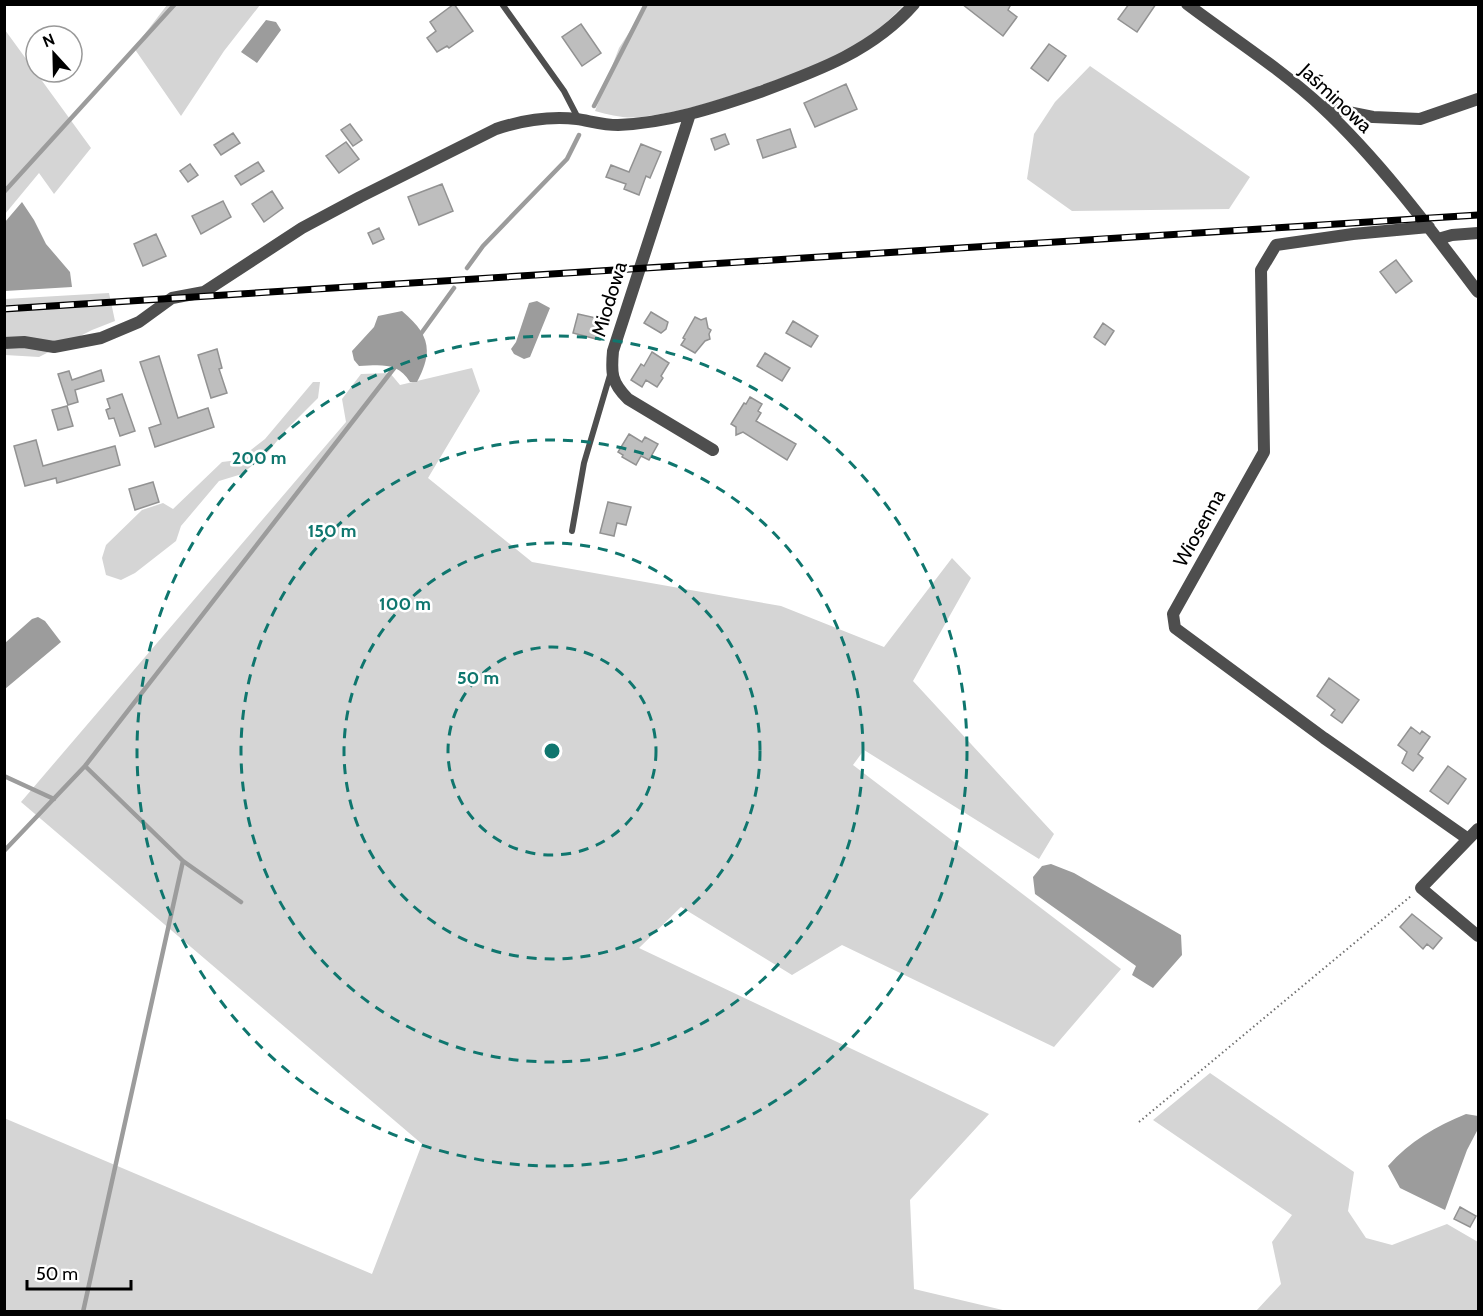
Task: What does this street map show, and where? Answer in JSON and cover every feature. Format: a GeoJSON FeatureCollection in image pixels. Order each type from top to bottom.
{"type":"FeatureCollection","features":[{"type":"Feature","properties":{"kind":"street"},"geometry":{"type":"LineString","coordinates":[[4,343],[24,342],[54,347],[101,338],[139,322],[172,298],[204,292],[302,228],[496,129],[518,122],[555,117],[616,125],[665,119],[745,98],[839,62],[888,30],[914,4]]}},
{"type":"Feature","properties":{"kind":"street","name":"Jaśminowa"},"geometry":{"type":"LineString","coordinates":[[1187,4],[1296,84],[1323,107],[1374,162],[1429,227],[1479,292]]}},
{"type":"Feature","properties":{"kind":"street"},"geometry":{"type":"LineString","coordinates":[[1323,107],[1373,117],[1420,119],[1479,99]]}},
{"type":"Feature","properties":{"kind":"street","name":"Miodowa"},"geometry":{"type":"LineString","coordinates":[[611,373],[613,351],[690,114]]}},
{"type":"Feature","properties":{"kind":"street","name":"Wiosenna"},"geometry":{"type":"LineString","coordinates":[[1429,227],[1353,234],[1276,245],[1261,270],[1264,452],[1173,614],[1175,628],[1324,738],[1468,839]]}},
{"type":"Feature","properties":{"kind":"street"},"geometry":{"type":"LineString","coordinates":[[1438,239],[1452,235],[1479,233]]}},
{"type":"Feature","properties":{"kind":"street"},"geometry":{"type":"LineString","coordinates":[[611,373],[619,391],[627,399],[713,450]]}},
{"type":"Feature","properties":{"kind":"street"},"geometry":{"type":"LineString","coordinates":[[1479,829],[1421,888],[1479,936]]}},
{"type":"Feature","properties":{"kind":"lane"},"geometry":{"type":"LineString","coordinates":[[502,4],[564,91],[579,119]]}},
{"type":"Feature","properties":{"kind":"lane"},"geometry":{"type":"LineString","coordinates":[[572,531],[584,463],[611,373]]}},
{"type":"Feature","properties":{"kind":"path"},"geometry":{"type":"LineString","coordinates":[[1139,1122],[1421,888]]}},
{"type":"Feature","properties":{"kind":"shaded area"},"geometry":{"type":"Polygon","coordinates":[[[167,5],[260,5],[224,51],[181,116],[134,48],[167,5]]]}},
{"type":"Feature","properties":{"kind":"shaded area"},"geometry":{"type":"Polygon","coordinates":[[[647,5],[904,5],[873,33],[832,59],[745,91],[659,115],[623,117],[595,111],[619,48],[647,5]]]}},
{"type":"Feature","properties":{"kind":"shaded area"},"geometry":{"type":"Polygon","coordinates":[[[266,20],[276,22],[281,30],[257,63],[241,52],[266,20]]]}},
{"type":"Feature","properties":{"kind":"shaded area"},"geometry":{"type":"Polygon","coordinates":[[[5,30],[24,56],[24,84],[44,84],[91,148],[54,194],[39,173],[5,214],[5,30]]]}},
{"type":"Feature","properties":{"kind":"shaded area"},"geometry":{"type":"Polygon","coordinates":[[[1090,66],[1250,177],[1229,209],[1072,211],[1027,179],[1034,134],[1055,102],[1090,66]]]}},
{"type":"Feature","properties":{"kind":"shaded area"},"geometry":{"type":"Polygon","coordinates":[[[22,202],[46,244],[70,272],[72,287],[5,291],[5,222],[22,202]]]}},
{"type":"Feature","properties":{"kind":"shaded area"},"geometry":{"type":"Polygon","coordinates":[[[109,293],[115,321],[39,357],[5,355],[5,299],[109,293]]]}},
{"type":"Feature","properties":{"kind":"shaded area"},"geometry":{"type":"Polygon","coordinates":[[[537,301],[550,308],[530,357],[524,359],[514,354],[511,349],[516,342],[529,303],[537,301]]]}},
{"type":"Feature","properties":{"kind":"shaded area"},"geometry":{"type":"Polygon","coordinates":[[[402,311],[418,327],[426,343],[426,361],[417,382],[410,382],[400,371],[388,366],[359,366],[354,360],[352,351],[374,327],[378,316],[402,311]]]}},
{"type":"Feature","properties":{"kind":"shaded area"},"geometry":{"type":"Polygon","coordinates":[[[472,368],[480,391],[428,478],[532,562],[781,606],[884,647],[952,558],[971,578],[913,681],[1054,834],[1039,859],[864,750],[853,765],[1121,969],[1054,1047],[842,945],[792,975],[681,907],[639,948],[989,1114],[910,1200],[914,1289],[1007,1311],[5,1311],[4,1118],[372,1274],[422,1144],[21,802],[346,422],[342,399],[361,374],[390,373],[400,385],[472,368]]]}},
{"type":"Feature","properties":{"kind":"shaded area"},"geometry":{"type":"Polygon","coordinates":[[[313,382],[320,382],[318,398],[268,452],[242,474],[219,481],[181,526],[176,541],[135,573],[121,580],[106,575],[102,558],[106,545],[142,510],[163,503],[173,509],[222,462],[238,460],[265,439],[313,382]]]}},
{"type":"Feature","properties":{"kind":"shaded area"},"geometry":{"type":"Polygon","coordinates":[[[38,617],[45,621],[61,642],[5,689],[5,643],[32,619],[38,617]]]}},
{"type":"Feature","properties":{"kind":"shaded area"},"geometry":{"type":"Polygon","coordinates":[[[1051,864],[1074,873],[1181,935],[1182,955],[1153,988],[1132,975],[1136,966],[1035,894],[1033,877],[1042,866],[1051,864]]]}},
{"type":"Feature","properties":{"kind":"shaded area"},"geometry":{"type":"Polygon","coordinates":[[[1210,1073],[1354,1172],[1348,1211],[1366,1238],[1392,1245],[1447,1224],[1478,1242],[1478,1311],[1256,1311],[1281,1284],[1272,1242],[1292,1215],[1153,1120],[1210,1073]]]}},
{"type":"Feature","properties":{"kind":"shaded area"},"geometry":{"type":"Polygon","coordinates":[[[1466,1114],[1478,1116],[1478,1129],[1467,1150],[1445,1210],[1400,1188],[1388,1166],[1424,1135],[1466,1114]]]}},
{"type":"Feature","properties":{"kind":"building"},"geometry":{"type":"Polygon","coordinates":[[[454,4],[473,31],[449,48],[447,46],[437,52],[427,38],[436,31],[430,22],[454,4]]]}},
{"type":"Feature","properties":{"kind":"building"},"geometry":{"type":"Polygon","coordinates":[[[962,4],[1011,4],[1008,10],[1017,17],[1003,36],[962,4]]]}},
{"type":"Feature","properties":{"kind":"building"},"geometry":{"type":"Polygon","coordinates":[[[1129,4],[1156,4],[1137,32],[1118,19],[1129,4]]]}},
{"type":"Feature","properties":{"kind":"building"},"geometry":{"type":"Polygon","coordinates":[[[581,24],[601,53],[582,66],[562,37],[581,24]]]}},
{"type":"Feature","properties":{"kind":"building"},"geometry":{"type":"Polygon","coordinates":[[[1049,44],[1066,56],[1048,81],[1031,68],[1049,44]]]}},
{"type":"Feature","properties":{"kind":"building"},"geometry":{"type":"Polygon","coordinates":[[[846,84],[857,109],[815,127],[804,103],[846,84]]]}},
{"type":"Feature","properties":{"kind":"building"},"geometry":{"type":"Polygon","coordinates":[[[350,124],[362,140],[353,146],[341,130],[350,124]]]}},
{"type":"Feature","properties":{"kind":"building"},"geometry":{"type":"Polygon","coordinates":[[[790,129],[796,147],[763,158],[757,140],[790,129]]]}},
{"type":"Feature","properties":{"kind":"building"},"geometry":{"type":"Polygon","coordinates":[[[233,133],[240,143],[221,155],[214,145],[233,133]]]}},
{"type":"Feature","properties":{"kind":"building"},"geometry":{"type":"Polygon","coordinates":[[[725,134],[729,144],[715,150],[711,139],[725,134]]]}},
{"type":"Feature","properties":{"kind":"building"},"geometry":{"type":"Polygon","coordinates":[[[346,142],[359,159],[339,173],[326,156],[346,142]]]}},
{"type":"Feature","properties":{"kind":"building"},"geometry":{"type":"Polygon","coordinates":[[[641,144],[661,152],[650,178],[646,176],[639,195],[624,189],[626,184],[606,177],[611,165],[629,172],[641,144]]]}},
{"type":"Feature","properties":{"kind":"building"},"geometry":{"type":"Polygon","coordinates":[[[258,162],[264,171],[241,185],[235,176],[258,162]]]}},
{"type":"Feature","properties":{"kind":"building"},"geometry":{"type":"Polygon","coordinates":[[[190,164],[198,175],[188,182],[180,171],[190,164]]]}},
{"type":"Feature","properties":{"kind":"building"},"geometry":{"type":"Polygon","coordinates":[[[442,184],[453,211],[419,225],[408,197],[442,184]]]}},
{"type":"Feature","properties":{"kind":"building"},"geometry":{"type":"Polygon","coordinates":[[[272,191],[283,208],[264,222],[252,204],[272,191]]]}},
{"type":"Feature","properties":{"kind":"building"},"geometry":{"type":"Polygon","coordinates":[[[223,201],[231,217],[201,234],[192,216],[223,201]]]}},
{"type":"Feature","properties":{"kind":"building"},"geometry":{"type":"Polygon","coordinates":[[[379,228],[384,239],[373,244],[368,233],[379,228]]]}},
{"type":"Feature","properties":{"kind":"building"},"geometry":{"type":"Polygon","coordinates":[[[156,234],[166,256],[143,266],[134,244],[156,234]]]}},
{"type":"Feature","properties":{"kind":"building"},"geometry":{"type":"Polygon","coordinates":[[[1396,260],[1412,281],[1396,293],[1380,272],[1396,260]]]}},
{"type":"Feature","properties":{"kind":"building"},"geometry":{"type":"Polygon","coordinates":[[[651,312],[668,322],[666,329],[661,333],[644,323],[651,312]]]}},
{"type":"Feature","properties":{"kind":"building"},"geometry":{"type":"Polygon","coordinates":[[[578,314],[605,320],[600,340],[573,333],[578,314]]]}},
{"type":"Feature","properties":{"kind":"building"},"geometry":{"type":"Polygon","coordinates":[[[695,317],[701,320],[706,318],[708,328],[711,330],[710,339],[705,341],[695,353],[681,345],[695,317]]]}},
{"type":"Feature","properties":{"kind":"building"},"geometry":{"type":"Polygon","coordinates":[[[793,321],[818,336],[811,347],[786,333],[793,321]]]}},
{"type":"Feature","properties":{"kind":"building"},"geometry":{"type":"Polygon","coordinates":[[[1103,323],[1114,331],[1105,345],[1094,337],[1103,323]]]}},
{"type":"Feature","properties":{"kind":"building"},"geometry":{"type":"Polygon","coordinates":[[[217,349],[222,368],[219,369],[227,393],[211,398],[198,355],[217,349]]]}},
{"type":"Feature","properties":{"kind":"building"},"geometry":{"type":"Polygon","coordinates":[[[652,352],[669,363],[657,387],[646,380],[642,387],[631,380],[641,364],[644,366],[652,352]]]}},
{"type":"Feature","properties":{"kind":"building"},"geometry":{"type":"Polygon","coordinates":[[[765,353],[790,368],[782,381],[757,366],[765,353]]]}},
{"type":"Feature","properties":{"kind":"building"},"geometry":{"type":"Polygon","coordinates":[[[159,356],[178,418],[208,408],[214,427],[155,447],[149,428],[161,424],[140,362],[159,356]]]}},
{"type":"Feature","properties":{"kind":"building"},"geometry":{"type":"Polygon","coordinates":[[[101,370],[104,381],[75,390],[78,402],[68,405],[58,374],[69,371],[72,380],[101,370]]]}},
{"type":"Feature","properties":{"kind":"building"},"geometry":{"type":"Polygon","coordinates":[[[122,394],[135,431],[120,436],[114,418],[109,419],[106,410],[110,408],[107,399],[122,394]]]}},
{"type":"Feature","properties":{"kind":"building"},"geometry":{"type":"Polygon","coordinates":[[[750,397],[762,404],[758,411],[761,413],[756,421],[796,444],[787,460],[743,432],[736,435],[736,427],[731,424],[750,397]]]}},
{"type":"Feature","properties":{"kind":"building"},"geometry":{"type":"Polygon","coordinates":[[[67,406],[73,426],[58,430],[52,410],[67,406]]]}},
{"type":"Feature","properties":{"kind":"building"},"geometry":{"type":"Polygon","coordinates":[[[629,434],[642,442],[645,437],[658,444],[649,460],[641,456],[636,465],[618,452],[629,434]]]}},
{"type":"Feature","properties":{"kind":"building"},"geometry":{"type":"Polygon","coordinates":[[[36,440],[43,466],[115,446],[120,465],[57,483],[56,478],[25,486],[14,446],[36,440]]]}},
{"type":"Feature","properties":{"kind":"building"},"geometry":{"type":"Polygon","coordinates":[[[153,482],[159,502],[135,510],[129,489],[153,482]]]}},
{"type":"Feature","properties":{"kind":"building"},"geometry":{"type":"Polygon","coordinates":[[[608,502],[631,507],[626,525],[617,523],[614,536],[600,533],[608,502]]]}},
{"type":"Feature","properties":{"kind":"building"},"geometry":{"type":"Polygon","coordinates":[[[1329,678],[1359,700],[1342,723],[1331,715],[1335,710],[1317,696],[1329,678]]]}},
{"type":"Feature","properties":{"kind":"building"},"geometry":{"type":"Polygon","coordinates":[[[1411,727],[1420,734],[1422,731],[1430,737],[1418,754],[1423,758],[1413,771],[1402,763],[1407,752],[1398,745],[1411,727]]]}},
{"type":"Feature","properties":{"kind":"building"},"geometry":{"type":"Polygon","coordinates":[[[1448,766],[1466,779],[1448,804],[1430,791],[1448,766]]]}},
{"type":"Feature","properties":{"kind":"building"},"geometry":{"type":"Polygon","coordinates":[[[1412,914],[1442,938],[1433,949],[1427,944],[1423,949],[1400,927],[1412,914]]]}},
{"type":"Feature","properties":{"kind":"building"},"geometry":{"type":"Polygon","coordinates":[[[1460,1207],[1476,1216],[1470,1227],[1454,1219],[1460,1207]]]}},
{"type":"Feature","properties":{"kind":"waterway"},"geometry":{"type":"LineString","coordinates":[[4,192],[175,4]]}},
{"type":"Feature","properties":{"kind":"waterway"},"geometry":{"type":"LineString","coordinates":[[594,106],[646,4]]}},
{"type":"Feature","properties":{"kind":"waterway"},"geometry":{"type":"LineString","coordinates":[[467,268],[483,246],[567,159],[579,135]]}},
{"type":"Feature","properties":{"kind":"waterway"},"geometry":{"type":"LineString","coordinates":[[420,335],[454,288]]}},
{"type":"Feature","properties":{"kind":"waterway"},"geometry":{"type":"LineString","coordinates":[[4,851],[85,766],[398,363]]}},
{"type":"Feature","properties":{"kind":"waterway"},"geometry":{"type":"LineString","coordinates":[[85,766],[183,861],[241,902]]}},
{"type":"Feature","properties":{"kind":"waterway"},"geometry":{"type":"LineString","coordinates":[[4,776],[54,799]]}},
{"type":"Feature","properties":{"kind":"waterway"},"geometry":{"type":"LineString","coordinates":[[83,1312],[183,861]]}},
{"type":"Feature","properties":{"kind":"railway"},"geometry":{"type":"LineString","coordinates":[[4,309],[1478,215]]}}]}
